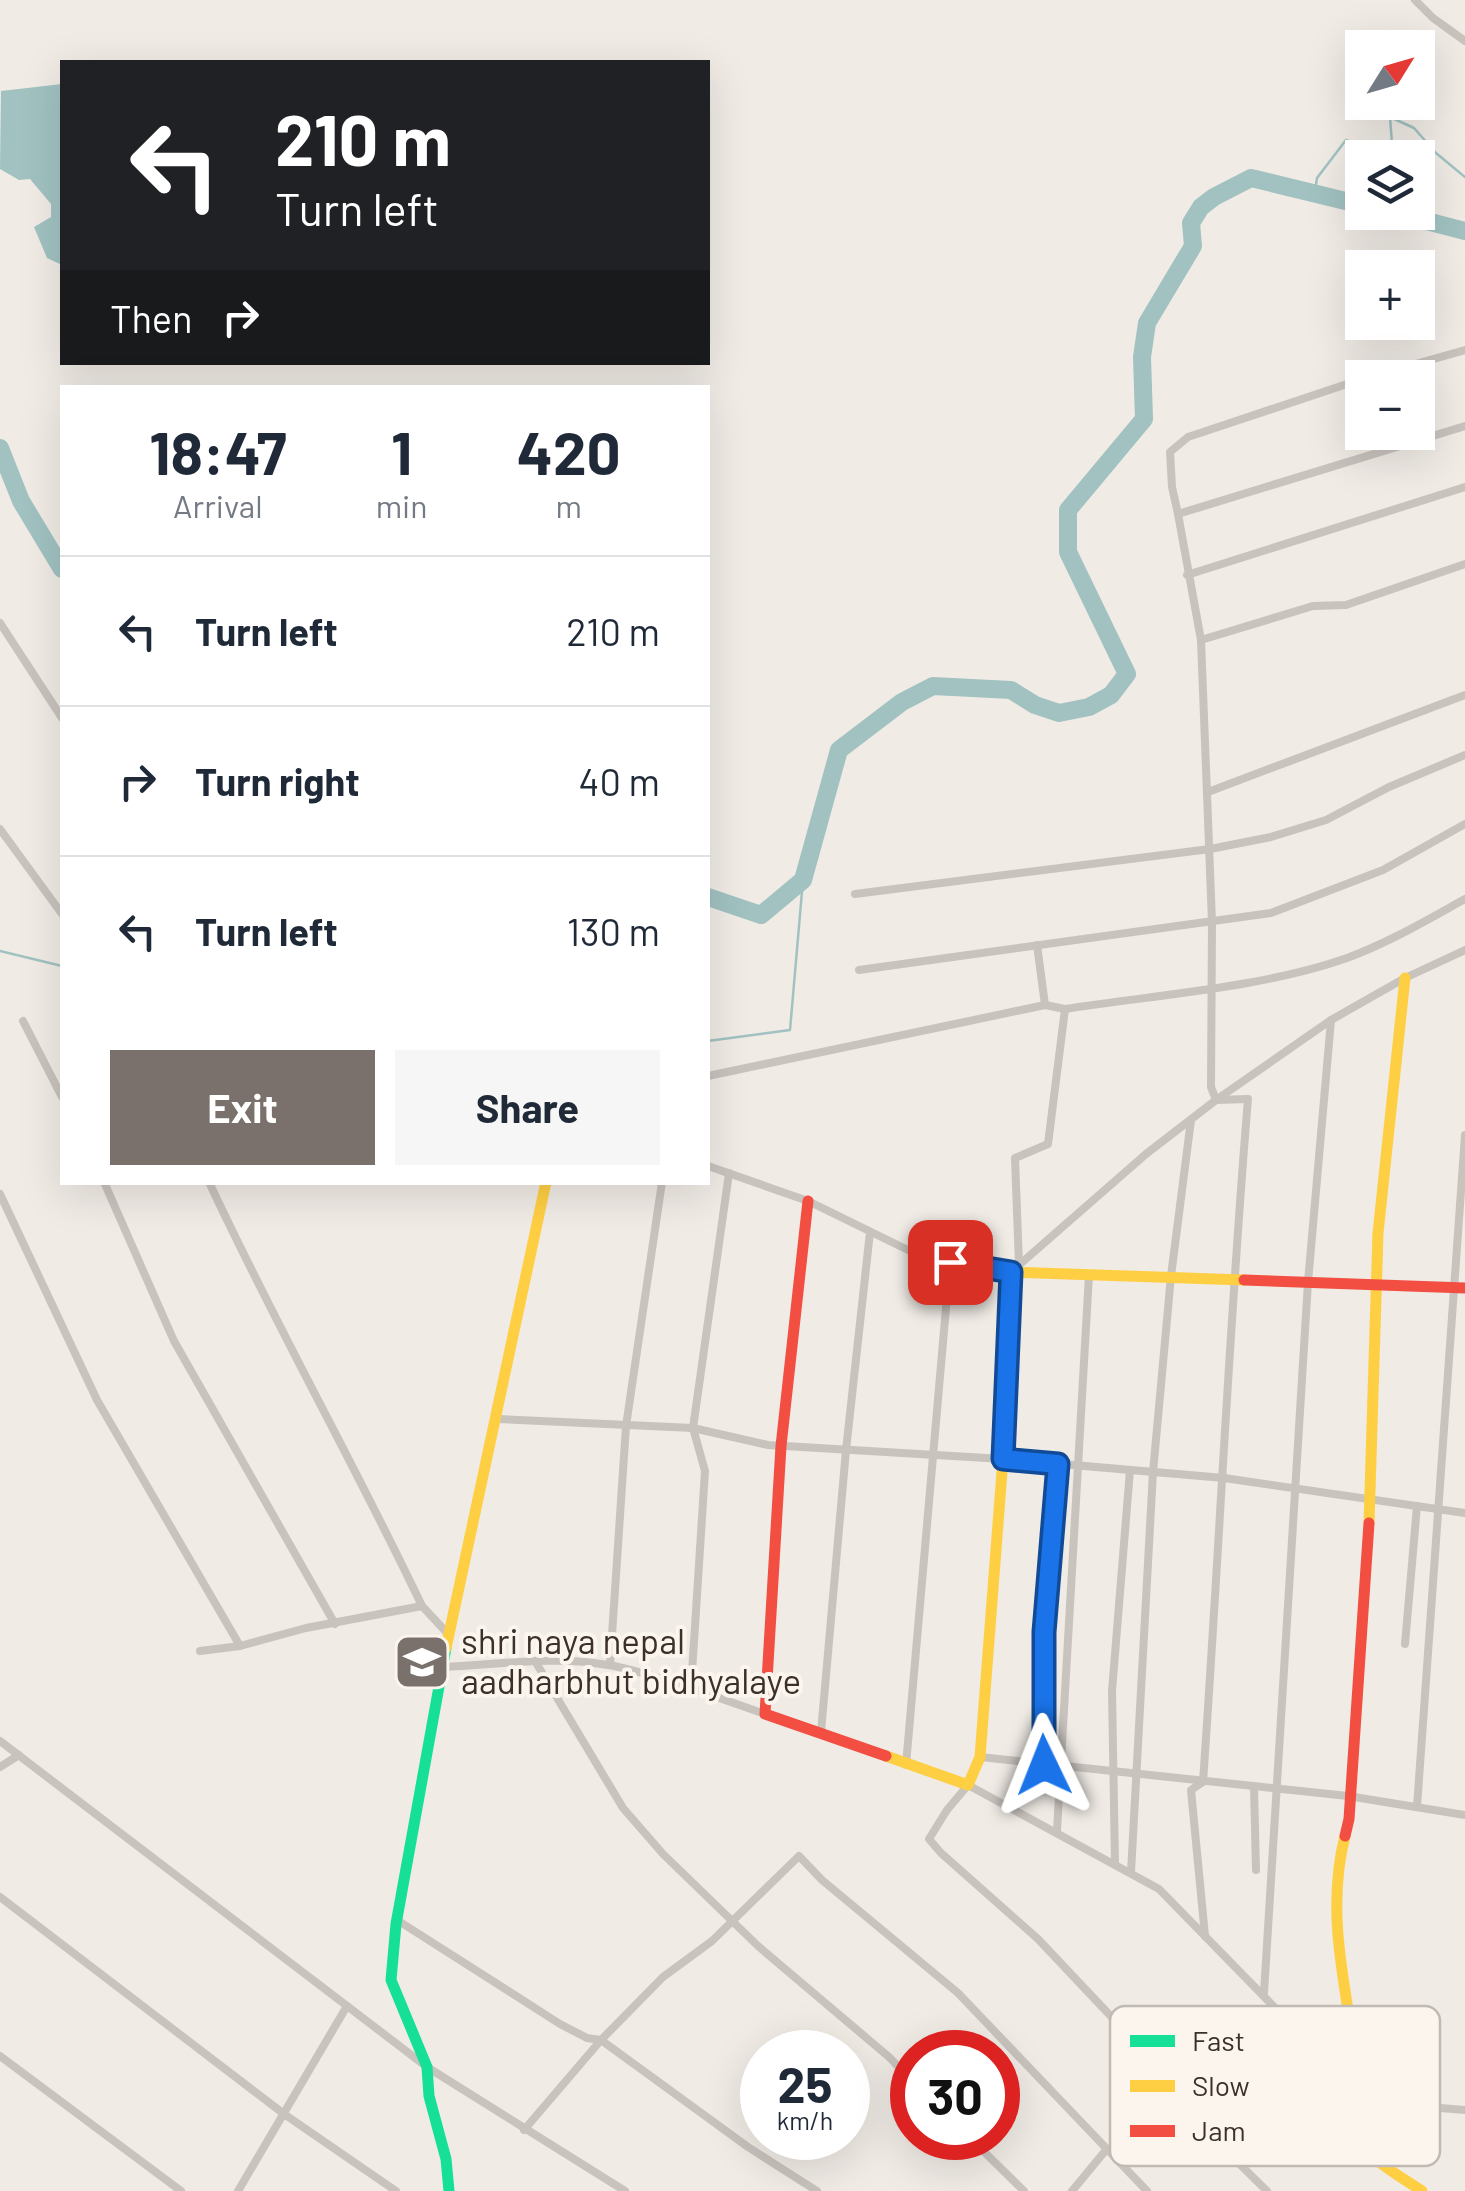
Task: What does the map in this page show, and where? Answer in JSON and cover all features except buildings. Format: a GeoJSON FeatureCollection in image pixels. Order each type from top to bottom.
{"type":"FeatureCollection","features":[{"type":"Feature","properties":{"kind":"street"},"geometry":{"type":"LineString","coordinates":[[1415,0],[1465,41]]}},
{"type":"Feature","properties":{"kind":"street"},"geometry":{"type":"LineString","coordinates":[[1429,360],[1465,350]]}},
{"type":"Feature","properties":{"kind":"street"},"geometry":{"type":"LineString","coordinates":[[1216,1100],[1211,1087],[1212,922],[1201,640],[1172,487],[1170,452],[1188,437],[1345,384]]}},
{"type":"Feature","properties":{"kind":"street"},"geometry":{"type":"LineString","coordinates":[[1178,514],[1465,426]]}},
{"type":"Feature","properties":{"kind":"street"},"geometry":{"type":"LineString","coordinates":[[1187,575],[1465,488]]}},
{"type":"Feature","properties":{"kind":"street"},"geometry":{"type":"LineString","coordinates":[[1201,640],[1313,606],[1346,605],[1465,564]]}},
{"type":"Feature","properties":{"kind":"street"},"geometry":{"type":"LineString","coordinates":[[0,623],[60,715]]}},
{"type":"Feature","properties":{"kind":"street"},"geometry":{"type":"LineString","coordinates":[[0,642],[9,636]]}},
{"type":"Feature","properties":{"kind":"street"},"geometry":{"type":"LineString","coordinates":[[1208,792],[1465,695]]}},
{"type":"Feature","properties":{"kind":"street"},"geometry":{"type":"LineString","coordinates":[[855,894],[1271,838],[1326,820],[1465,754]]}},
{"type":"Feature","properties":{"kind":"street"},"geometry":{"type":"LineString","coordinates":[[859,970],[1271,912],[1384,870],[1465,824]]}},
{"type":"Feature","properties":{"kind":"street"},"geometry":{"type":"LineString","coordinates":[[0,829],[60,911]]}},
{"type":"Feature","properties":{"kind":"street"},"geometry":{"type":"LineString","coordinates":[[710,1076],[1045,1005],[1065,1009],[1265,979],[1347,958],[1412,929],[1465,899]]}},
{"type":"Feature","properties":{"kind":"street"},"geometry":{"type":"LineString","coordinates":[[1037,944],[1045,1005]]}},
{"type":"Feature","properties":{"kind":"street"},"geometry":{"type":"LineString","coordinates":[[1015,1269],[1146,1154],[1216,1100],[1331,1020],[1404,978],[1465,950]]}},
{"type":"Feature","properties":{"kind":"street"},"geometry":{"type":"LineString","coordinates":[[1347,2006],[1338,1949],[1338,1850],[1349,1818],[1370,1500],[1378,1233],[1404,978]]}},
{"type":"Feature","properties":{"kind":"street"},"geometry":{"type":"LineString","coordinates":[[1065,1009],[1048,1144],[1014,1158],[1015,1269],[980,1757],[968,1785],[929,1839],[1110,2015]]}},
{"type":"Feature","properties":{"kind":"street"},"geometry":{"type":"LineString","coordinates":[[1264,1994],[1308,1282],[1331,1020]]}},
{"type":"Feature","properties":{"kind":"street"},"geometry":{"type":"LineString","coordinates":[[22,1021],[60,1093]]}},
{"type":"Feature","properties":{"kind":"street"},"geometry":{"type":"LineString","coordinates":[[1204,1782],[1233,1278],[1248,1099],[1216,1100]]}},
{"type":"Feature","properties":{"kind":"street"},"geometry":{"type":"LineString","coordinates":[[1131,1872],[1153,1472],[1171,1276],[1191,1120]]}},
{"type":"Feature","properties":{"kind":"street"},"geometry":{"type":"LineString","coordinates":[[1416,1807],[1437,1508],[1458,1288],[1465,1135]]}},
{"type":"Feature","properties":{"kind":"street"},"geometry":{"type":"LineString","coordinates":[[710,1167],[808,1201],[910,1251],[950,1262],[1089,1275],[1458,1288]]}},
{"type":"Feature","properties":{"kind":"street"},"geometry":{"type":"LineString","coordinates":[[690,1688],[705,1471],[693,1428],[729,1174]]}},
{"type":"Feature","properties":{"kind":"street"},"geometry":{"type":"LineString","coordinates":[[105,1185],[174,1341],[335,1624]]}},
{"type":"Feature","properties":{"kind":"street"},"geometry":{"type":"LineString","coordinates":[[210,1185],[260,1292],[307,1373],[422,1606],[451,1638]]}},
{"type":"Feature","properties":{"kind":"street"},"geometry":{"type":"LineString","coordinates":[[448,2191],[446,2159],[427,2067],[391,1980],[397,1920],[443,1667],[545,1185]]}},
{"type":"Feature","properties":{"kind":"street"},"geometry":{"type":"LineString","coordinates":[[610,1665],[626,1426],[662,1185]]}},
{"type":"Feature","properties":{"kind":"street"},"geometry":{"type":"LineString","coordinates":[[0,1194],[97,1400],[240,1646]]}},
{"type":"Feature","properties":{"kind":"street"},"geometry":{"type":"LineString","coordinates":[[765,1714],[781,1446],[808,1201]]}},
{"type":"Feature","properties":{"kind":"street"},"geometry":{"type":"LineString","coordinates":[[821,1732],[870,1232]]}},
{"type":"Feature","properties":{"kind":"street"},"geometry":{"type":"LineString","coordinates":[[906,1766],[950,1262]]}},
{"type":"Feature","properties":{"kind":"street"},"geometry":{"type":"LineString","coordinates":[[1057,1831],[1089,1275]]}},
{"type":"Feature","properties":{"kind":"street"},"geometry":{"type":"LineString","coordinates":[[498,1419],[693,1428],[781,1446],[1003,1459],[1224,1478],[1465,1512]]}},
{"type":"Feature","properties":{"kind":"street"},"geometry":{"type":"LineString","coordinates":[[1044,1765],[1046,1588],[1058,1464]]}},
{"type":"Feature","properties":{"kind":"street"},"geometry":{"type":"LineString","coordinates":[[1115,1863],[1112,1691],[1130,1470]]}},
{"type":"Feature","properties":{"kind":"street"},"geometry":{"type":"LineString","coordinates":[[1406,1644],[1417,1506]]}},
{"type":"Feature","properties":{"kind":"street"},"geometry":{"type":"LineString","coordinates":[[200,1650],[240,1646],[422,1606]]}},
{"type":"Feature","properties":{"kind":"street"},"geometry":{"type":"LineString","coordinates":[[443,1667],[535,1661],[610,1665],[690,1688],[968,1785],[1158,1889],[1276,2006]]}},
{"type":"Feature","properties":{"kind":"street"},"geometry":{"type":"LineString","coordinates":[[535,1661],[624,1808],[663,1854],[890,2061]]}},
{"type":"Feature","properties":{"kind":"street"},"geometry":{"type":"LineString","coordinates":[[0,1740],[427,2067],[625,2191]]}},
{"type":"Feature","properties":{"kind":"street"},"geometry":{"type":"LineString","coordinates":[[0,1767],[19,1755]]}},
{"type":"Feature","properties":{"kind":"street"},"geometry":{"type":"LineString","coordinates":[[980,1757],[1348,1796],[1465,1815]]}},
{"type":"Feature","properties":{"kind":"street"},"geometry":{"type":"LineString","coordinates":[[1204,1782],[1192,1790],[1204,1936]]}},
{"type":"Feature","properties":{"kind":"street"},"geometry":{"type":"LineString","coordinates":[[1254,1786],[1256,1870]]}},
{"type":"Feature","properties":{"kind":"street"},"geometry":{"type":"LineString","coordinates":[[524,2130],[601,2040],[663,1977],[712,1941],[799,1856],[822,1880],[958,1993],[1110,2154]]}},
{"type":"Feature","properties":{"kind":"street"},"geometry":{"type":"LineString","coordinates":[[0,1898],[284,2114],[396,2191]]}},
{"type":"Feature","properties":{"kind":"street"},"geometry":{"type":"LineString","coordinates":[[397,1920],[560,2024],[586,2038],[601,2040],[748,2147],[817,2191]]}},
{"type":"Feature","properties":{"kind":"street"},"geometry":{"type":"LineString","coordinates":[[238,2191],[347,2006]]}},
{"type":"Feature","properties":{"kind":"street"},"geometry":{"type":"LineString","coordinates":[[0,2056],[181,2191]]}},
{"type":"Feature","properties":{"kind":"street"},"geometry":{"type":"LineString","coordinates":[[1440,2108],[1465,2110]]}},
{"type":"Feature","properties":{"kind":"street"},"geometry":{"type":"LineString","coordinates":[[1072,2191],[1106,2150]]}},
{"type":"Feature","properties":{"kind":"street"},"geometry":{"type":"LineString","coordinates":[[992,2160],[1024,2191]]}},
{"type":"Feature","properties":{"kind":"street"},"geometry":{"type":"LineString","coordinates":[[1122,2166],[1146,2191]]}},
{"type":"Feature","properties":{"kind":"street"},"geometry":{"type":"LineString","coordinates":[[1242,2166],[1267,2191]]}},
{"type":"Feature","properties":{"kind":"street"},"geometry":{"type":"LineString","coordinates":[[1389,2166],[1422,2191]]}},
{"type":"Feature","properties":{"kind":"water"},"geometry":{"type":"Polygon","coordinates":[[[60,84],[60,264],[47,258],[34,227],[51,217],[51,204],[30,179],[19,180],[0,169],[1,91],[60,84]]]}},
{"type":"Feature","properties":{"kind":"waterway"},"geometry":{"type":"LineString","coordinates":[[1315,191],[1317,178],[1346,140],[1380,156],[1392,144],[1390,117],[1414,128],[1465,177]]}},
{"type":"Feature","properties":{"kind":"waterway"},"geometry":{"type":"LineString","coordinates":[[710,898],[761,915],[803,880],[839,750],[902,702],[933,686],[1011,690],[1035,705],[1059,713],[1089,707],[1111,695],[1127,674],[1068,552],[1068,510],[1144,419],[1142,357],[1147,323],[1193,246],[1191,223],[1201,207],[1214,197],[1251,178],[1345,201]]}},
{"type":"Feature","properties":{"kind":"waterway"},"geometry":{"type":"LineString","coordinates":[[1435,223],[1465,231]]}},
{"type":"Feature","properties":{"kind":"waterway"},"geometry":{"type":"LineString","coordinates":[[0,448],[21,501],[60,566]]}},
{"type":"Feature","properties":{"kind":"waterway"},"geometry":{"type":"LineString","coordinates":[[710,1041],[790,1030],[803,880]]}},
{"type":"Feature","properties":{"kind":"waterway"},"geometry":{"type":"LineString","coordinates":[[0,951],[60,966]]}},
{"type":"Feature","properties":{"kind":"traffic: fast"},"geometry":{"type":"LineString","coordinates":[[446,1648],[396,1924],[391,1980],[427,2067],[429,2096],[446,2159],[449,2191]]}},
{"type":"Feature","properties":{"kind":"traffic: slow"},"geometry":{"type":"LineString","coordinates":[[1369,1523],[1378,1233],[1405,978]]}},
{"type":"Feature","properties":{"kind":"traffic: slow"},"geometry":{"type":"LineString","coordinates":[[446,1648],[545,1185]]}},
{"type":"Feature","properties":{"kind":"traffic: slow"},"geometry":{"type":"LineString","coordinates":[[886,1756],[968,1785],[980,1757],[1003,1459],[1011,1272],[1244,1280]]}},
{"type":"Feature","properties":{"kind":"traffic: slow"},"geometry":{"type":"LineString","coordinates":[[1345,1836],[1337,1899],[1348,2006]]}},
{"type":"Feature","properties":{"kind":"traffic: slow"},"geometry":{"type":"LineString","coordinates":[[1385,2166],[1422,2191]]}},
{"type":"Feature","properties":{"kind":"traffic: jam"},"geometry":{"type":"LineString","coordinates":[[808,1201],[781,1446],[765,1714],[886,1756]]}},
{"type":"Feature","properties":{"kind":"traffic: jam"},"geometry":{"type":"LineString","coordinates":[[1244,1280],[1465,1288]]}},
{"type":"Feature","properties":{"kind":"traffic: jam"},"geometry":{"type":"LineString","coordinates":[[1345,1836],[1369,1523]]}},
{"type":"Feature","properties":{"kind":"place","name":"shri naya nepal aadharbhut bidhyalaye"},"geometry":{"type":"Point","coordinates":[422,1662]}},
{"type":"Feature","properties":{"kind":"route"},"geometry":{"type":"LineString","coordinates":[[950,1262],[1011,1272],[1003,1459],[1058,1464],[1044,1632],[1044,1765]]}}]}
